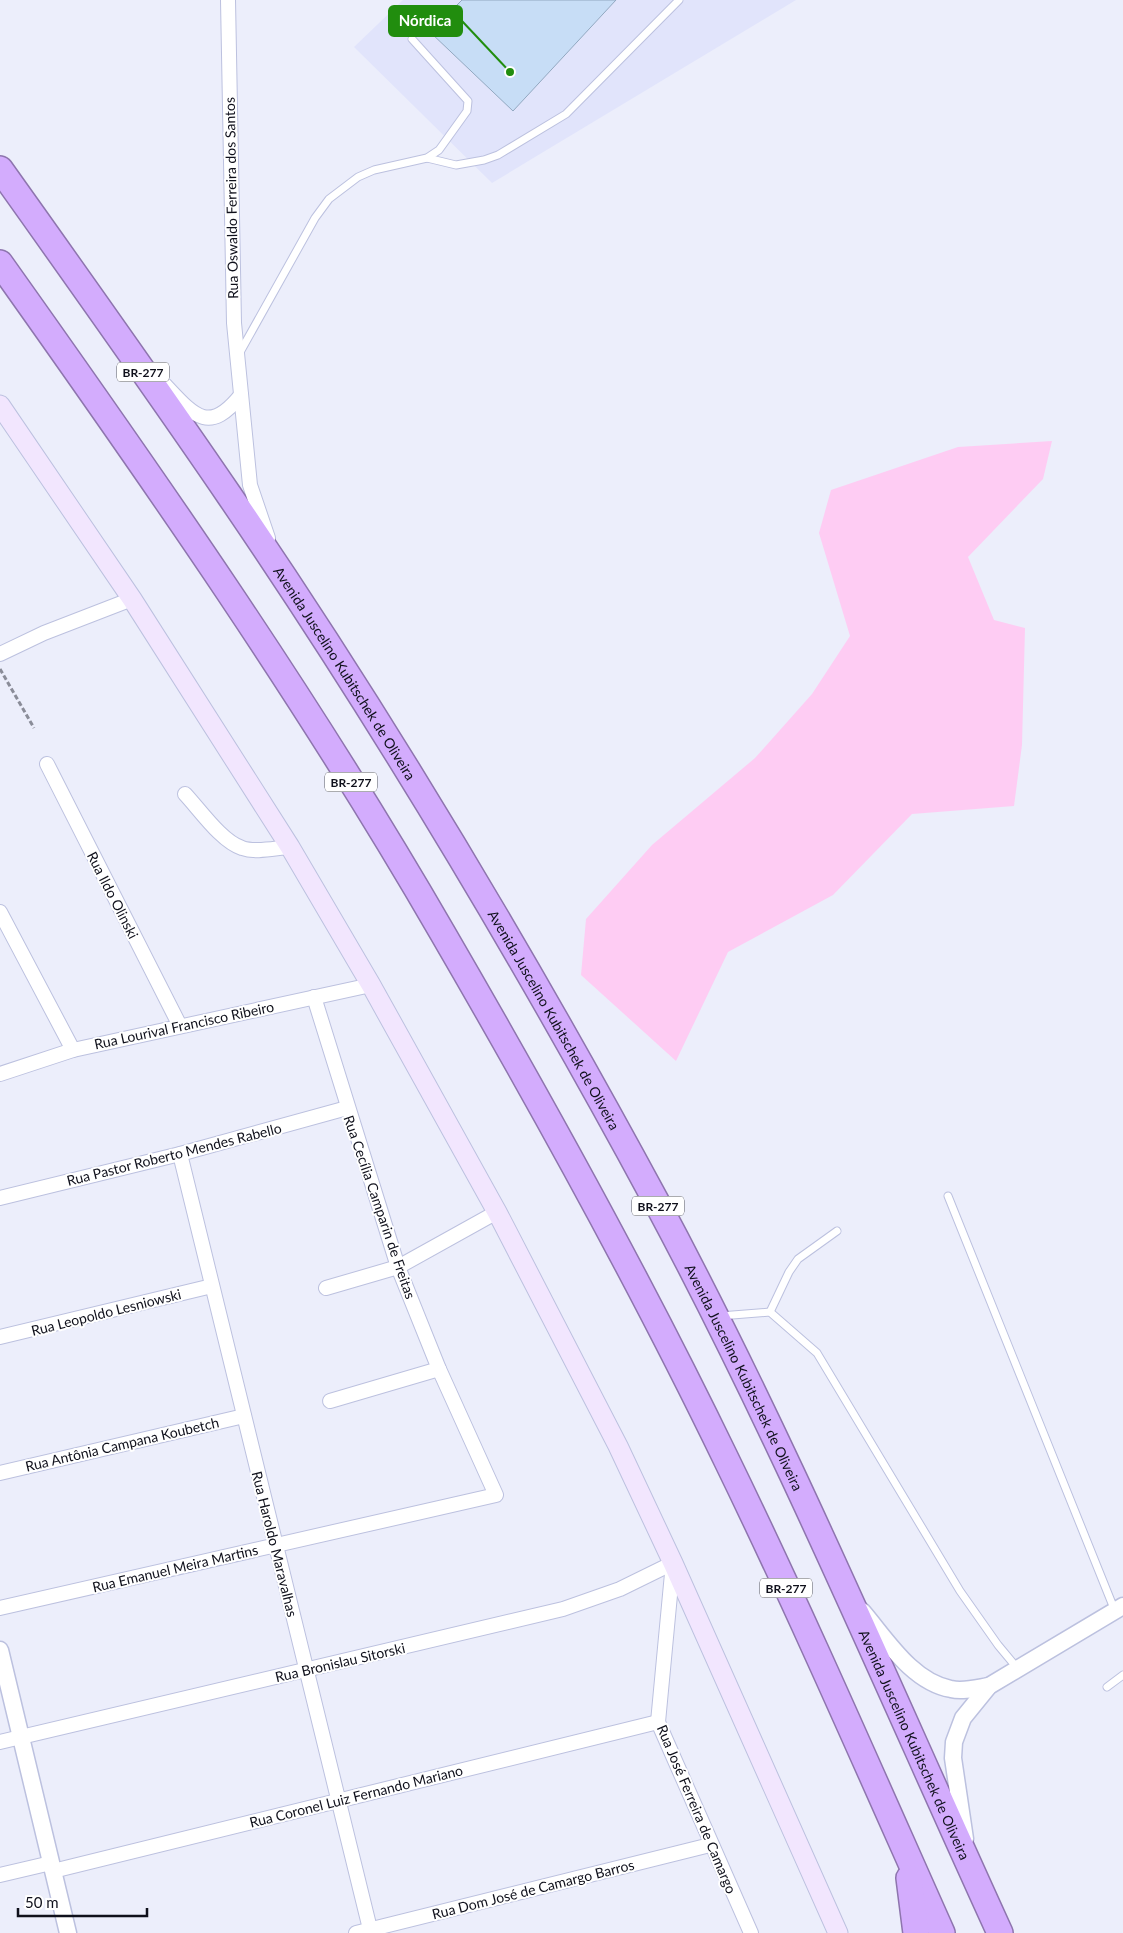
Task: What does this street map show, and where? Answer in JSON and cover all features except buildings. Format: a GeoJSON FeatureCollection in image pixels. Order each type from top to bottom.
{"type":"FeatureCollection","features":[{"type":"Feature","properties":{"kind":"highway","name":"Avenida Juscelino Kubitschek de Oliveira"},"geometry":{"type":"LineString","coordinates":[[0,169],[115,331],[284,577],[376,720],[501,927],[619,1134],[714,1316],[850,1598],[1000,1933]]}},
{"type":"Feature","properties":{"kind":"highway","name":"BR-277"},"geometry":{"type":"LineString","coordinates":[[0,264],[202,552],[328,744],[450,945],[586,1189],[725,1456],[942,1933]]}},
{"type":"Feature","properties":{"kind":"highway"},"geometry":{"type":"LineString","coordinates":[[906,1853],[916,1933]]}},
{"type":"Feature","properties":{"kind":"main road"},"geometry":{"type":"LineString","coordinates":[[0,405],[132,599],[290,847],[371,984],[497,1212],[618,1446],[673,1563],[838,1933]]}},
{"type":"Feature","properties":{"kind":"street","name":"Rua Oswaldo Ferreira dos Santos"},"geometry":{"type":"LineString","coordinates":[[228,0],[232,281],[236,358],[250,485],[284,577]]}},
{"type":"Feature","properties":{"kind":"street"},"geometry":{"type":"LineString","coordinates":[[115,331],[183,404],[195,413],[205,418],[217,417],[227,411],[241,395]]}},
{"type":"Feature","properties":{"kind":"street"},"geometry":{"type":"LineString","coordinates":[[0,654],[44,633],[132,599]]}},
{"type":"Feature","properties":{"kind":"street","name":"Rua Ildo Olinski"},"geometry":{"type":"LineString","coordinates":[[47,764],[180,1026]]}},
{"type":"Feature","properties":{"kind":"street"},"geometry":{"type":"LineString","coordinates":[[185,794],[228,841],[243,848],[255,850],[290,847]]}},
{"type":"Feature","properties":{"kind":"street"},"geometry":{"type":"LineString","coordinates":[[0,912],[73,1050]]}},
{"type":"Feature","properties":{"kind":"street","name":"Rua Lourival Francisco Ribeiro"},"geometry":{"type":"LineString","coordinates":[[0,1074],[73,1050],[371,984]]}},
{"type":"Feature","properties":{"kind":"street","name":"Rua Cecília Camparin de Freitas"},"geometry":{"type":"LineString","coordinates":[[314,997],[398,1267],[439,1369],[496,1495]]}},
{"type":"Feature","properties":{"kind":"street","name":"Rua Pastor Roberto Mendes Rabello"},"geometry":{"type":"LineString","coordinates":[[0,1198],[180,1154],[347,1108]]}},
{"type":"Feature","properties":{"kind":"street","name":"Rua Haroldo Maravalhas"},"geometry":{"type":"LineString","coordinates":[[180,1154],[370,1931]]}},
{"type":"Feature","properties":{"kind":"street"},"geometry":{"type":"LineString","coordinates":[[326,1288],[398,1267],[497,1212]]}},
{"type":"Feature","properties":{"kind":"street","name":"Rua Leopoldo Lesniowski"},"geometry":{"type":"LineString","coordinates":[[0,1337],[212,1286]]}},
{"type":"Feature","properties":{"kind":"street"},"geometry":{"type":"LineString","coordinates":[[330,1400],[439,1369]]}},
{"type":"Feature","properties":{"kind":"street","name":"Rua Antônia Campana Koubetch"},"geometry":{"type":"LineString","coordinates":[[0,1473],[244,1416]]}},
{"type":"Feature","properties":{"kind":"street","name":"Rua Emanuel Meira Martins"},"geometry":{"type":"LineString","coordinates":[[0,1608],[496,1495]]}},
{"type":"Feature","properties":{"kind":"street","name":"Rua Bronislau Sitorski"},"geometry":{"type":"LineString","coordinates":[[0,1742],[563,1609],[613,1592],[673,1563]]}},
{"type":"Feature","properties":{"kind":"street","name":"Rua José Ferreira de Camargo"},"geometry":{"type":"LineString","coordinates":[[673,1563],[658,1722],[710,1845],[751,1933]]}},
{"type":"Feature","properties":{"kind":"street"},"geometry":{"type":"LineString","coordinates":[[850,1598],[909,1665],[924,1679],[940,1687],[953,1690],[990,1686]]}},
{"type":"Feature","properties":{"kind":"street"},"geometry":{"type":"LineString","coordinates":[[970,1868],[954,1774],[953,1750],[958,1728],[963,1718],[990,1686],[1119,1608]]}},
{"type":"Feature","properties":{"kind":"street"},"geometry":{"type":"LineString","coordinates":[[0,1650],[68,1933]]}},
{"type":"Feature","properties":{"kind":"street","name":"Rua Coronel Luiz Fernando Mariano"},"geometry":{"type":"LineString","coordinates":[[0,1875],[52,1867],[338,1801],[658,1722]]}},
{"type":"Feature","properties":{"kind":"street","name":"Rua Dom José de Camargo Barros"},"geometry":{"type":"LineString","coordinates":[[356,1933],[710,1845]]}},
{"type":"Feature","properties":{"kind":"lane"},"geometry":{"type":"LineString","coordinates":[[427,158],[456,165],[484,160],[498,155],[566,114],[679,0]]}},
{"type":"Feature","properties":{"kind":"lane"},"geometry":{"type":"LineString","coordinates":[[236,358],[315,218],[329,199],[346,184],[374,170],[427,158],[439,150],[469,108],[468,101],[412,39]]}},
{"type":"Feature","properties":{"kind":"lane"},"geometry":{"type":"LineString","coordinates":[[948,1196],[1119,1608]]}},
{"type":"Feature","properties":{"kind":"lane"},"geometry":{"type":"LineString","coordinates":[[770,1312],[788,1272],[798,1259],[837,1231]]}},
{"type":"Feature","properties":{"kind":"lane"},"geometry":{"type":"LineString","coordinates":[[714,1316],[770,1312],[817,1352],[960,1591],[998,1645],[1018,1669]]}},
{"type":"Feature","properties":{"kind":"lane"},"geometry":{"type":"LineString","coordinates":[[1107,1687],[1123,1675]]}},
{"type":"Feature","properties":{"kind":"path"},"geometry":{"type":"LineString","coordinates":[[0,669],[34,728]]}},
{"type":"Feature","properties":{"kind":"shaded area"},"geometry":{"type":"Polygon","coordinates":[[[403,0],[796,0],[492,183],[354,47],[403,0]]]}},
{"type":"Feature","properties":{"kind":"shaded area"},"geometry":{"type":"Polygon","coordinates":[[[1052,441],[1043,479],[968,557],[994,620],[1025,628],[1022,745],[1014,806],[912,814],[833,895],[728,952],[676,1061],[581,975],[586,919],[652,845],[755,758],[812,694],[850,636],[819,533],[831,490],[958,447],[1052,441]]]}},
{"type":"Feature","properties":{"kind":"place","name":"Nórdica"},"geometry":{"type":"Point","coordinates":[510,72]}}]}
